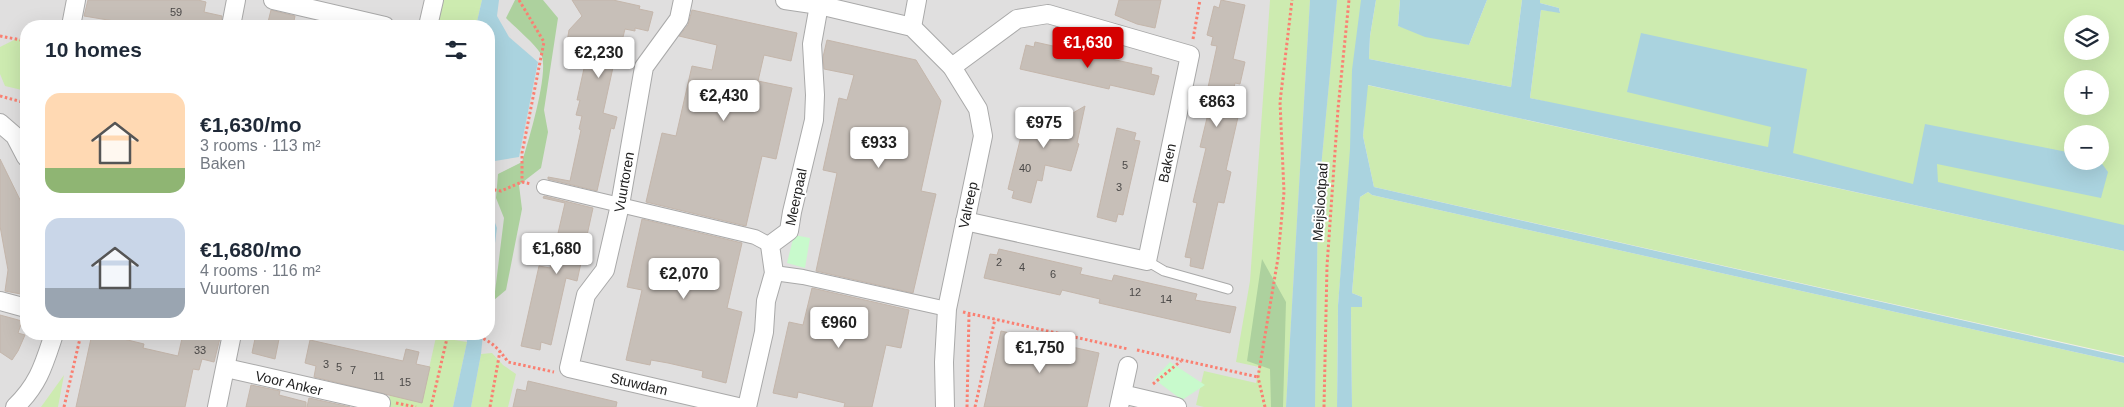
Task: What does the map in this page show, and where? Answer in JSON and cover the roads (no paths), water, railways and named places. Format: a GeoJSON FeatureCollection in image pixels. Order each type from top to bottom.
{"type":"FeatureCollection","features":[{"type":"Feature","properties":{"kind":"street"},"geometry":{"type":"LineString","coordinates":[[72,20],[76,0]]}},
{"type":"Feature","properties":{"kind":"street"},"geometry":{"type":"LineString","coordinates":[[232,20],[236,0]]}},
{"type":"Feature","properties":{"kind":"street"},"geometry":{"type":"LineString","coordinates":[[273,0],[359,20]]}},
{"type":"Feature","properties":{"kind":"street"},"geometry":{"type":"LineString","coordinates":[[429,20],[434,0]]}},
{"type":"Feature","properties":{"kind":"street","name":"Vuurtoren"},"geometry":{"type":"LineString","coordinates":[[569,368],[586,295],[605,270],[620,205],[644,67],[680,19],[683,0]]}},
{"type":"Feature","properties":{"kind":"street"},"geometry":{"type":"LineString","coordinates":[[785,0],[819,5],[912,27],[917,0]]}},
{"type":"Feature","properties":{"kind":"street","name":"Meerpaal"},"geometry":{"type":"LineString","coordinates":[[770,245],[789,231],[814,120],[816,95],[812,44],[819,5]]}},
{"type":"Feature","properties":{"kind":"street","name":"Baken"},"geometry":{"type":"LineString","coordinates":[[952,67],[1017,19],[1048,14],[1190,55],[1147,260]]}},
{"type":"Feature","properties":{"kind":"street","name":"Valreep"},"geometry":{"type":"LineString","coordinates":[[912,27],[952,67],[978,108],[983,136],[947,309],[944,362],[945,407]]}},
{"type":"Feature","properties":{"kind":"street"},"geometry":{"type":"LineString","coordinates":[[0,123],[15,136],[20,146]]}},
{"type":"Feature","properties":{"kind":"street"},"geometry":{"type":"LineString","coordinates":[[544,188],[755,237],[770,245],[774,273],[766,301],[764,332],[747,407]]}},
{"type":"Feature","properties":{"kind":"street"},"geometry":{"type":"LineString","coordinates":[[964,221],[1147,260]]}},
{"type":"Feature","properties":{"kind":"street"},"geometry":{"type":"LineString","coordinates":[[774,273],[803,277],[947,309]]}},
{"type":"Feature","properties":{"kind":"street"},"geometry":{"type":"LineString","coordinates":[[0,301],[20,306]]}},
{"type":"Feature","properties":{"kind":"street"},"geometry":{"type":"LineString","coordinates":[[15,407],[29,393],[44,365],[52,340]]}},
{"type":"Feature","properties":{"kind":"street"},"geometry":{"type":"LineString","coordinates":[[217,407],[231,340]]}},
{"type":"Feature","properties":{"kind":"street"},"geometry":{"type":"LineString","coordinates":[[1128,366],[1126,399],[1177,407]]}},
{"type":"Feature","properties":{"kind":"street","name":"Voor Anker"},"geometry":{"type":"LineString","coordinates":[[226,368],[381,405]]}},
{"type":"Feature","properties":{"kind":"street","name":"Stuwdam"},"geometry":{"type":"LineString","coordinates":[[569,368],[738,407]]}},
{"type":"Feature","properties":{"kind":"lane"},"geometry":{"type":"LineString","coordinates":[[1147,260],[1164,272],[1228,289]]}},
{"type":"Feature","properties":{"kind":"water"},"geometry":{"type":"Polygon","coordinates":[[[482,0],[499,0],[497,16],[509,37],[538,62],[519,157],[495,161],[495,20],[477,20],[482,0]]]}},
{"type":"Feature","properties":{"kind":"water"},"geometry":{"type":"Polygon","coordinates":[[[1310,0],[1337,0],[1318,199],[1315,407],[1286,407],[1310,0]]]}},
{"type":"Feature","properties":{"kind":"water"},"geometry":{"type":"Polygon","coordinates":[[[1361,0],[1376,0],[1370,36],[1369,59],[1511,87],[1522,0],[1540,0],[1540,3],[1559,8],[1560,13],[1541,10],[1530,98],[1768,147],[1771,127],[1627,92],[1641,33],[1807,69],[1793,153],[1913,184],[1925,124],[2064,151],[2064,170],[2107,170],[2108,172],[2101,198],[1937,164],[1938,182],[2124,225],[2124,251],[1368,85],[1363,136],[1374,187],[2124,357],[2124,363],[1372,195],[1368,192],[1360,197],[1352,293],[1362,297],[1362,307],[1351,307],[1352,407],[1337,407],[1338,305],[1350,149],[1352,70],[1361,0]]]}},
{"type":"Feature","properties":{"kind":"water"},"geometry":{"type":"Polygon","coordinates":[[[1400,0],[1487,0],[1469,45],[1425,37],[1398,26],[1400,0]]]}},
{"type":"Feature","properties":{"kind":"water"},"geometry":{"type":"Polygon","coordinates":[[[495,223],[497,228],[495,243],[495,223]]]}},
{"type":"Feature","properties":{"kind":"water"},"geometry":{"type":"Polygon","coordinates":[[[467,340],[482,340],[471,407],[453,407],[467,340]]]}}]}
